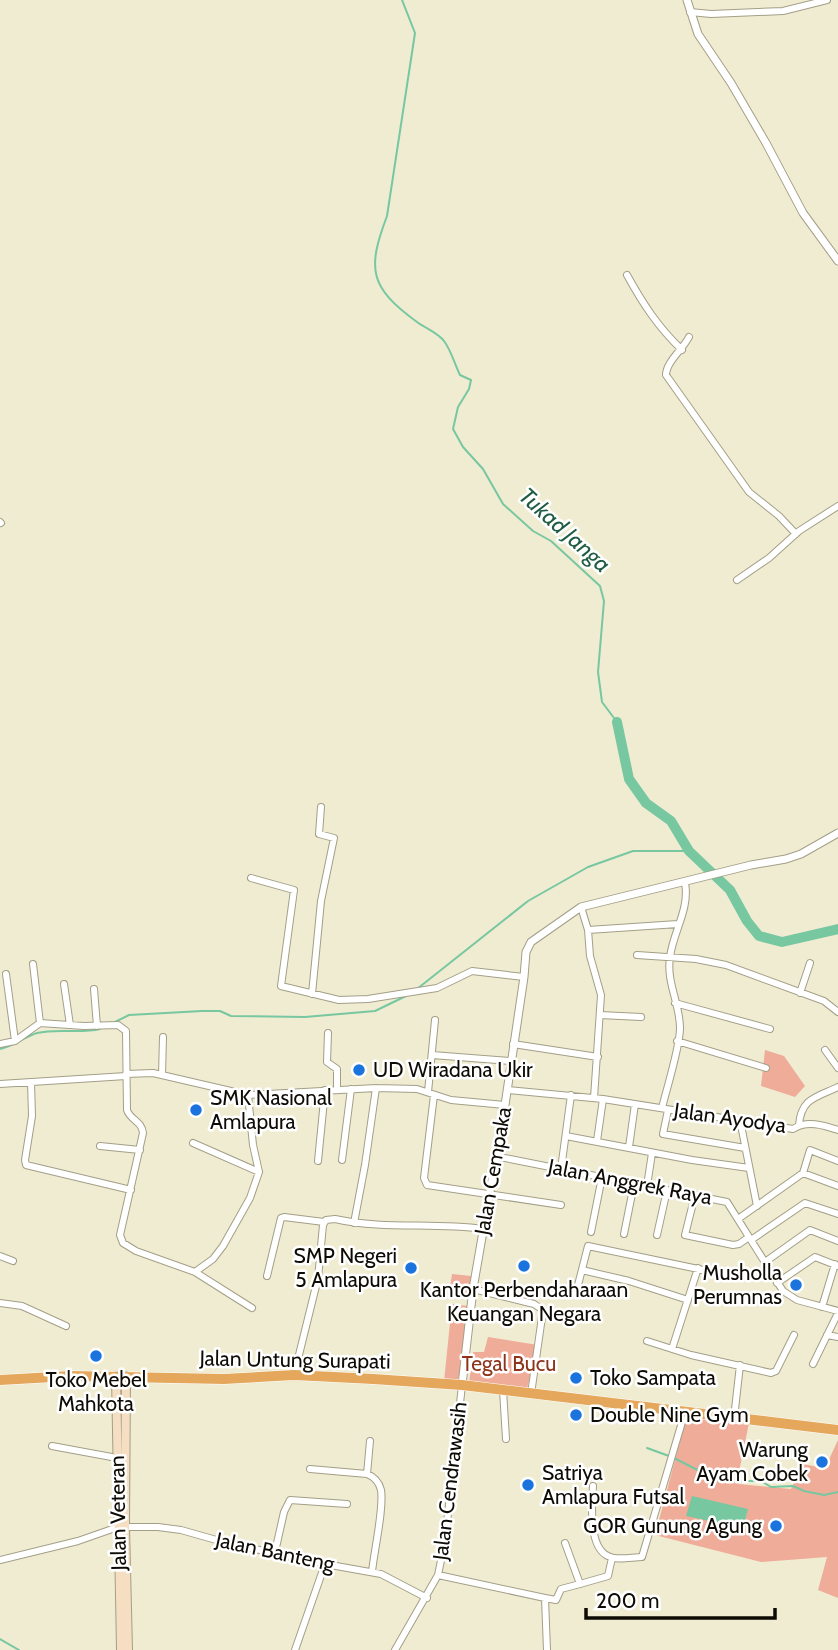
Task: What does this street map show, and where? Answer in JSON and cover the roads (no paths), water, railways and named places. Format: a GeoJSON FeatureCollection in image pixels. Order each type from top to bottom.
{"type":"FeatureCollection","features":[{"type":"Feature","properties":{"kind":"highway","name":"Jalan Untung Surapati"},"geometry":{"type":"LineString","coordinates":[[0,1381],[121,1376],[224,1379],[294,1375],[462,1385],[838,1430]]}},
{"type":"Feature","properties":{"kind":"main road","name":"Jalan Veteran"},"geometry":{"type":"LineString","coordinates":[[121,1376],[117,1458],[128,1650]]}},
{"type":"Feature","properties":{"kind":"main road","name":"Jalan Veteran"},"geometry":{"type":"LineString","coordinates":[[121,1376],[121,1650]]}},
{"type":"Feature","properties":{"kind":"street"},"geometry":{"type":"LineString","coordinates":[[687,0],[698,34],[731,83],[799,207],[838,261]]}},
{"type":"Feature","properties":{"kind":"street"},"geometry":{"type":"LineString","coordinates":[[690,12],[711,14],[783,11],[827,0]]}},
{"type":"Feature","properties":{"kind":"street"},"geometry":{"type":"LineString","coordinates":[[627,275],[645,308],[682,350]]}},
{"type":"Feature","properties":{"kind":"street"},"geometry":{"type":"LineString","coordinates":[[689,337],[682,350],[666,368],[666,375],[749,492],[796,534]]}},
{"type":"Feature","properties":{"kind":"street"},"geometry":{"type":"LineString","coordinates":[[737,580],[769,558],[796,534],[838,506]]}},
{"type":"Feature","properties":{"kind":"street"},"geometry":{"type":"LineString","coordinates":[[312,993],[321,901],[334,838],[319,835],[321,807]]}},
{"type":"Feature","properties":{"kind":"street","name":"Jalan Cempaka"},"geometry":{"type":"LineString","coordinates":[[462,1385],[473,1289],[505,1105],[526,952],[531,942],[581,907],[751,865],[786,859],[838,833]]}},
{"type":"Feature","properties":{"kind":"street"},"geometry":{"type":"LineString","coordinates":[[251,878],[294,890],[281,986],[340,1000],[407,995],[437,988],[472,971],[524,978]]}},
{"type":"Feature","properties":{"kind":"street","name":"Jalan Ayodya"},"geometry":{"type":"LineString","coordinates":[[665,1109],[680,1029],[670,981],[670,957],[686,901],[685,883]]}},
{"type":"Feature","properties":{"kind":"street"},"geometry":{"type":"LineString","coordinates":[[581,907],[600,995],[594,1098]]}},
{"type":"Feature","properties":{"kind":"street"},"geometry":{"type":"LineString","coordinates":[[588,930],[678,925]]}},
{"type":"Feature","properties":{"kind":"street"},"geometry":{"type":"LineString","coordinates":[[637,955],[696,959],[726,965],[824,1001],[838,1012]]}},
{"type":"Feature","properties":{"kind":"street"},"geometry":{"type":"LineString","coordinates":[[800,993],[810,963]]}},
{"type":"Feature","properties":{"kind":"street"},"geometry":{"type":"LineString","coordinates":[[33,964],[40,1023]]}},
{"type":"Feature","properties":{"kind":"street"},"geometry":{"type":"LineString","coordinates":[[6,974],[15,1041]]}},
{"type":"Feature","properties":{"kind":"street"},"geometry":{"type":"LineString","coordinates":[[64,984],[69,1025]]}},
{"type":"Feature","properties":{"kind":"street"},"geometry":{"type":"LineString","coordinates":[[94,989],[97,1026]]}},
{"type":"Feature","properties":{"kind":"street"},"geometry":{"type":"LineString","coordinates":[[675,1003],[770,1029]]}},
{"type":"Feature","properties":{"kind":"street"},"geometry":{"type":"LineString","coordinates":[[600,1015],[641,1017]]}},
{"type":"Feature","properties":{"kind":"street"},"geometry":{"type":"LineString","coordinates":[[435,1020],[425,1182],[429,1187],[561,1205]]}},
{"type":"Feature","properties":{"kind":"street"},"geometry":{"type":"LineString","coordinates":[[0,1044],[15,1041],[40,1023],[97,1026],[114,1024],[125,1028],[128,1115],[142,1128],[140,1150],[120,1235],[123,1243],[136,1251],[195,1272],[251,1308]]}},
{"type":"Feature","properties":{"kind":"street"},"geometry":{"type":"LineString","coordinates":[[328,1033],[327,1062],[337,1071],[337,1090]]}},
{"type":"Feature","properties":{"kind":"street"},"geometry":{"type":"LineString","coordinates":[[162,1075],[163,1037]]}},
{"type":"Feature","properties":{"kind":"street"},"geometry":{"type":"LineString","coordinates":[[677,1041],[766,1068]]}},
{"type":"Feature","properties":{"kind":"street"},"geometry":{"type":"LineString","coordinates":[[513,1044],[598,1057]]}},
{"type":"Feature","properties":{"kind":"street"},"geometry":{"type":"LineString","coordinates":[[825,1050],[838,1068]]}},
{"type":"Feature","properties":{"kind":"street"},"geometry":{"type":"LineString","coordinates":[[432,1055],[511,1061]]}},
{"type":"Feature","properties":{"kind":"street"},"geometry":{"type":"LineString","coordinates":[[0,1084],[148,1072],[248,1095],[376,1088],[431,1093],[451,1100],[505,1105]]}},
{"type":"Feature","properties":{"kind":"street"},"geometry":{"type":"LineString","coordinates":[[31,1082],[32,1116],[26,1166],[131,1189]]}},
{"type":"Feature","properties":{"kind":"street"},"geometry":{"type":"LineString","coordinates":[[799,1125],[800,1112],[805,1104],[838,1087]]}},
{"type":"Feature","properties":{"kind":"street"},"geometry":{"type":"LineString","coordinates":[[342,1160],[351,1088]]}},
{"type":"Feature","properties":{"kind":"street"},"geometry":{"type":"LineString","coordinates":[[354,1223],[376,1088]]}},
{"type":"Feature","properties":{"kind":"street"},"geometry":{"type":"LineString","coordinates":[[318,1161],[325,1090]]}},
{"type":"Feature","properties":{"kind":"street","name":"Jalan Ayodya"},"geometry":{"type":"LineString","coordinates":[[507,1090],[603,1099],[793,1129],[799,1125],[822,1125],[838,1130]]}},
{"type":"Feature","properties":{"kind":"street"},"geometry":{"type":"LineString","coordinates":[[195,1272],[214,1259],[223,1246],[250,1198],[259,1172],[253,1145],[248,1095]]}},
{"type":"Feature","properties":{"kind":"street"},"geometry":{"type":"LineString","coordinates":[[561,1169],[571,1095]]}},
{"type":"Feature","properties":{"kind":"street"},"geometry":{"type":"LineString","coordinates":[[597,1141],[603,1099]]}},
{"type":"Feature","properties":{"kind":"street"},"geometry":{"type":"LineString","coordinates":[[629,1147],[635,1104]]}},
{"type":"Feature","properties":{"kind":"street"},"geometry":{"type":"LineString","coordinates":[[665,1109],[663,1134],[745,1147]]}},
{"type":"Feature","properties":{"kind":"street"},"geometry":{"type":"LineString","coordinates":[[740,1121],[757,1206]]}},
{"type":"Feature","properties":{"kind":"street"},"geometry":{"type":"LineString","coordinates":[[566,1136],[748,1168]]}},
{"type":"Feature","properties":{"kind":"street"},"geometry":{"type":"LineString","coordinates":[[193,1143],[259,1172]]}},
{"type":"Feature","properties":{"kind":"street"},"geometry":{"type":"LineString","coordinates":[[100,1146],[140,1150]]}},
{"type":"Feature","properties":{"kind":"street"},"geometry":{"type":"LineString","coordinates":[[738,1219],[803,1172],[810,1150],[838,1161]]}},
{"type":"Feature","properties":{"kind":"street"},"geometry":{"type":"LineString","coordinates":[[647,1186],[652,1153]]}},
{"type":"Feature","properties":{"kind":"street","name":"Jalan Anggrek Raya"},"geometry":{"type":"LineString","coordinates":[[495,1156],[727,1202],[777,1283],[789,1297],[838,1312]]}},
{"type":"Feature","properties":{"kind":"street"},"geometry":{"type":"LineString","coordinates":[[803,1172],[838,1186]]}},
{"type":"Feature","properties":{"kind":"street"},"geometry":{"type":"LineString","coordinates":[[591,1232],[602,1177]]}},
{"type":"Feature","properties":{"kind":"street"},"geometry":{"type":"LineString","coordinates":[[624,1234],[634,1184]]}},
{"type":"Feature","properties":{"kind":"street"},"geometry":{"type":"LineString","coordinates":[[657,1235],[667,1190]]}},
{"type":"Feature","properties":{"kind":"street"},"geometry":{"type":"LineString","coordinates":[[695,1195],[685,1235],[733,1245],[750,1239],[805,1203],[838,1214]]}},
{"type":"Feature","properties":{"kind":"street"},"geometry":{"type":"LineString","coordinates":[[267,1276],[281,1219],[284,1217],[324,1222],[335,1219],[399,1227],[447,1226],[483,1229]]}},
{"type":"Feature","properties":{"kind":"street"},"geometry":{"type":"LineString","coordinates":[[294,1375],[318,1278],[324,1222]]}},
{"type":"Feature","properties":{"kind":"street"},"geometry":{"type":"LineString","coordinates":[[765,1262],[810,1230],[838,1241]]}},
{"type":"Feature","properties":{"kind":"street"},"geometry":{"type":"LineString","coordinates":[[577,1289],[588,1246],[727,1275]]}},
{"type":"Feature","properties":{"kind":"street"},"geometry":{"type":"LineString","coordinates":[[0,1256],[13,1261]]}},
{"type":"Feature","properties":{"kind":"street"},"geometry":{"type":"LineString","coordinates":[[777,1283],[815,1257],[836,1265],[822,1307]]}},
{"type":"Feature","properties":{"kind":"street"},"geometry":{"type":"LineString","coordinates":[[672,1349],[698,1268]]}},
{"type":"Feature","properties":{"kind":"street"},"geometry":{"type":"LineString","coordinates":[[582,1270],[629,1281],[688,1300]]}},
{"type":"Feature","properties":{"kind":"street"},"geometry":{"type":"LineString","coordinates":[[473,1289],[534,1304],[543,1310],[531,1394]]}},
{"type":"Feature","properties":{"kind":"street"},"geometry":{"type":"LineString","coordinates":[[0,1303],[22,1306],[66,1326]]}},
{"type":"Feature","properties":{"kind":"street"},"geometry":{"type":"LineString","coordinates":[[813,1364],[838,1312]]}},
{"type":"Feature","properties":{"kind":"street"},"geometry":{"type":"LineString","coordinates":[[648,1340],[672,1349],[775,1372],[794,1335]]}},
{"type":"Feature","properties":{"kind":"street"},"geometry":{"type":"LineString","coordinates":[[827,1335],[838,1338]]}},
{"type":"Feature","properties":{"kind":"street"},"geometry":{"type":"LineString","coordinates":[[734,1418],[740,1365]]}},
{"type":"Feature","properties":{"kind":"street","name":"Jalan Cendrawasih"},"geometry":{"type":"LineString","coordinates":[[395,1650],[438,1575],[445,1541],[462,1385]]}},
{"type":"Feature","properties":{"kind":"street"},"geometry":{"type":"LineString","coordinates":[[503,1390],[506,1439]]}},
{"type":"Feature","properties":{"kind":"street"},"geometry":{"type":"LineString","coordinates":[[593,1486],[595,1537],[600,1550],[612,1558],[642,1557],[685,1412]]}},
{"type":"Feature","properties":{"kind":"street"},"geometry":{"type":"LineString","coordinates":[[367,1474],[370,1441]]}},
{"type":"Feature","properties":{"kind":"street"},"geometry":{"type":"LineString","coordinates":[[52,1446],[117,1458]]}},
{"type":"Feature","properties":{"kind":"street"},"geometry":{"type":"LineString","coordinates":[[310,1469],[367,1474],[375,1479],[381,1491],[372,1572]]}},
{"type":"Feature","properties":{"kind":"street"},"geometry":{"type":"LineString","coordinates":[[275,1552],[284,1513],[290,1500],[347,1504]]}},
{"type":"Feature","properties":{"kind":"street","name":"Jalan Banteng"},"geometry":{"type":"LineString","coordinates":[[0,1560],[78,1541],[121,1527],[158,1527],[381,1574],[427,1598]]}},
{"type":"Feature","properties":{"kind":"street"},"geometry":{"type":"LineString","coordinates":[[565,1543],[580,1584]]}},
{"type":"Feature","properties":{"kind":"street"},"geometry":{"type":"LineString","coordinates":[[438,1575],[556,1600],[561,1589],[608,1576],[612,1558]]}},
{"type":"Feature","properties":{"kind":"street"},"geometry":{"type":"LineString","coordinates":[[295,1650],[326,1564]]}},
{"type":"Feature","properties":{"kind":"street"},"geometry":{"type":"LineString","coordinates":[[545,1598],[547,1650]]}},
{"type":"Feature","properties":{"kind":"waterway","name":"Tukad Janga"},"geometry":{"type":"LineString","coordinates":[[402,0],[415,33],[387,216],[377,250],[376,276],[389,298],[401,310],[441,338],[460,375],[471,380],[469,389],[458,407],[453,429],[463,447],[483,469],[503,504],[533,531],[551,541],[600,586],[604,601],[598,672],[602,702],[617,722]]}},
{"type":"Feature","properties":{"kind":"waterway","name":"Tukad Janga"},"geometry":{"type":"LineString","coordinates":[[617,722],[629,779],[646,803],[671,821],[689,851],[730,890],[747,921],[759,936],[782,942],[838,929]]}},
{"type":"Feature","properties":{"kind":"waterway"},"geometry":{"type":"LineString","coordinates":[[417,989],[528,901],[588,867],[633,851],[689,851]]}},
{"type":"Feature","properties":{"kind":"waterway"},"geometry":{"type":"LineString","coordinates":[[115,1022],[129,1015],[202,1011],[220,1011],[231,1016],[305,1017],[375,1011],[406,996]]}},
{"type":"Feature","properties":{"kind":"waterway"},"geometry":{"type":"LineString","coordinates":[[0,1049],[37,1033],[100,1029]]}},
{"type":"Feature","properties":{"kind":"waterway"},"geometry":{"type":"LineString","coordinates":[[647,1448],[669,1456]]}},
{"type":"Feature","properties":{"kind":"waterway"},"geometry":{"type":"LineString","coordinates":[[674,1458],[719,1481],[761,1481],[771,1487],[793,1486],[824,1495],[838,1492]]}},
{"type":"Feature","properties":{"kind":"waterway"},"geometry":{"type":"LineString","coordinates":[[0,1639],[19,1650]]}},
{"type":"Feature","properties":{"kind":"place","name":"UD Wiradana Ukir"},"geometry":{"type":"Point","coordinates":[359,1070]}},
{"type":"Feature","properties":{"kind":"place","name":"SMK Nasional Amlapura"},"geometry":{"type":"Point","coordinates":[196,1110]}},
{"type":"Feature","properties":{"kind":"place","name":"Kantor Perbendaharaan Keuangan Negara"},"geometry":{"type":"Point","coordinates":[524,1266]}},
{"type":"Feature","properties":{"kind":"place","name":"SMP Negeri 5 Amlapura"},"geometry":{"type":"Point","coordinates":[411,1268]}},
{"type":"Feature","properties":{"kind":"place","name":"Musholla Perumnas"},"geometry":{"type":"Point","coordinates":[796,1285]}},
{"type":"Feature","properties":{"kind":"place","name":"Toko Mebel Mahkota"},"geometry":{"type":"Point","coordinates":[96,1356]}},
{"type":"Feature","properties":{"kind":"place","name":"Toko Sampata"},"geometry":{"type":"Point","coordinates":[576,1378]}},
{"type":"Feature","properties":{"kind":"place","name":"Double Nine Gym"},"geometry":{"type":"Point","coordinates":[576,1415]}},
{"type":"Feature","properties":{"kind":"place","name":"Warung Ayam Cobek"},"geometry":{"type":"Point","coordinates":[822,1462]}},
{"type":"Feature","properties":{"kind":"place","name":"Satriya Amlapura Futsal"},"geometry":{"type":"Point","coordinates":[528,1485]}},
{"type":"Feature","properties":{"kind":"place","name":"GOR Gunung Agung"},"geometry":{"type":"Point","coordinates":[776,1526]}},
{"type":"Feature","properties":{"kind":"park label","name":"Tegal Bucu"},"geometry":{"type":"Point","coordinates":[509,1364]}}]}
